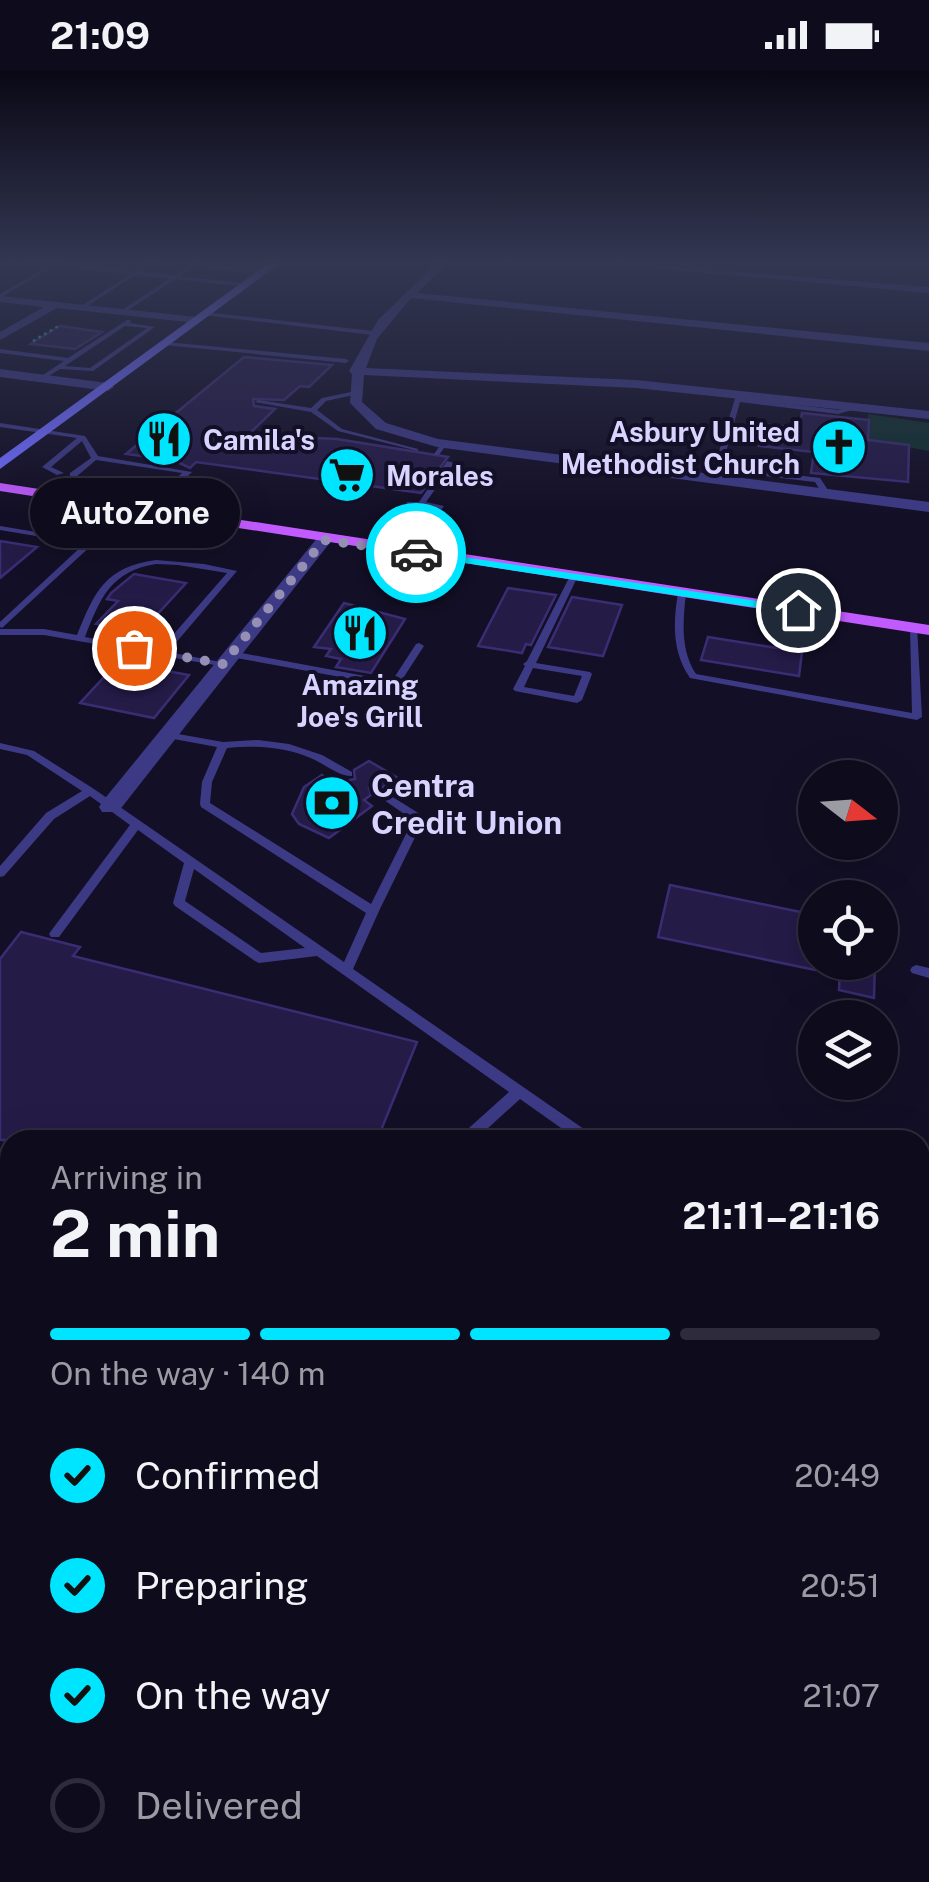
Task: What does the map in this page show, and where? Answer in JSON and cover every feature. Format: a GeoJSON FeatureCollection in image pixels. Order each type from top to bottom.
{"type":"FeatureCollection","features":[{"type":"Feature","properties":{"kind":"main road"},"geometry":{"type":"LineString","coordinates":[[0,465],[162,347]]}},
{"type":"Feature","properties":{"kind":"main road"},"geometry":{"type":"LineString","coordinates":[[0,487],[324,540],[922,629]]}},
{"type":"Feature","properties":{"kind":"street"},"geometry":{"type":"LineString","coordinates":[[364,347],[351,366],[356,402],[364,414],[381,426],[441,449],[717,473],[826,494],[929,507]]}},
{"type":"Feature","properties":{"kind":"street"},"geometry":{"type":"LineString","coordinates":[[351,366],[567,379],[929,415]]}},
{"type":"Feature","properties":{"kind":"street"},"geometry":{"type":"LineString","coordinates":[[0,373],[108,386]]}},
{"type":"Feature","properties":{"kind":"street"},"geometry":{"type":"LineString","coordinates":[[110,807],[324,540]]}},
{"type":"Feature","properties":{"kind":"lane"},"geometry":{"type":"LineString","coordinates":[[42,378],[87,347]]}},
{"type":"Feature","properties":{"kind":"lane"},"geometry":{"type":"LineString","coordinates":[[60,367],[91,370],[124,347]]}},
{"type":"Feature","properties":{"kind":"lane"},"geometry":{"type":"LineString","coordinates":[[188,347],[351,366]]}},
{"type":"Feature","properties":{"kind":"lane"},"geometry":{"type":"LineString","coordinates":[[0,351],[70,360]]}},
{"type":"Feature","properties":{"kind":"lane"},"geometry":{"type":"LineString","coordinates":[[313,410],[324,398],[356,392]]}},
{"type":"Feature","properties":{"kind":"lane"},"geometry":{"type":"LineString","coordinates":[[717,473],[738,397]]}},
{"type":"Feature","properties":{"kind":"lane"},"geometry":{"type":"LineString","coordinates":[[258,402],[313,410],[340,430],[416,450]]}},
{"type":"Feature","properties":{"kind":"lane"},"geometry":{"type":"LineString","coordinates":[[0,425],[84,437]]}},
{"type":"Feature","properties":{"kind":"lane"},"geometry":{"type":"LineString","coordinates":[[60,473],[47,471],[53,461],[84,437]]}},
{"type":"Feature","properties":{"kind":"lane"},"geometry":{"type":"LineString","coordinates":[[84,437],[95,458]]}},
{"type":"Feature","properties":{"kind":"lane"},"geometry":{"type":"LineString","coordinates":[[73,475],[95,458],[188,472],[147,511]]}},
{"type":"Feature","properties":{"kind":"lane"},"geometry":{"type":"LineString","coordinates":[[53,461],[71,459],[82,468]]}},
{"type":"Feature","properties":{"kind":"lane"},"geometry":{"type":"LineString","coordinates":[[421,504],[450,463]]}},
{"type":"Feature","properties":{"kind":"lane"},"geometry":{"type":"LineString","coordinates":[[378,548],[410,504],[440,506],[406,552]]}},
{"type":"Feature","properties":{"kind":"lane"},"geometry":{"type":"LineString","coordinates":[[0,528],[90,543],[1,628]]}},
{"type":"Feature","properties":{"kind":"lane"},"geometry":{"type":"LineString","coordinates":[[80,638],[94,596],[120,571],[153,558],[233,571],[162,654]]}},
{"type":"Feature","properties":{"kind":"lane"},"geometry":{"type":"LineString","coordinates":[[447,580],[460,560]]}},
{"type":"Feature","properties":{"kind":"lane"},"geometry":{"type":"LineString","coordinates":[[528,664],[587,674],[577,700],[518,689],[528,664],[574,576]]}},
{"type":"Feature","properties":{"kind":"lane"},"geometry":{"type":"LineString","coordinates":[[682,592],[678,618],[684,666],[694,676],[917,717],[922,629]]}},
{"type":"Feature","properties":{"kind":"lane"},"geometry":{"type":"LineString","coordinates":[[1,628],[162,654],[227,659],[396,684],[418,646]]}},
{"type":"Feature","properties":{"kind":"lane"},"geometry":{"type":"LineString","coordinates":[[167,735],[223,746],[249,741],[313,751],[348,774]]}},
{"type":"Feature","properties":{"kind":"lane"},"geometry":{"type":"LineString","coordinates":[[0,746],[30,753],[90,791],[574,1130]]}},
{"type":"Feature","properties":{"kind":"lane"},"geometry":{"type":"LineString","coordinates":[[223,746],[208,782],[205,804],[373,911]]}},
{"type":"Feature","properties":{"kind":"lane"},"geometry":{"type":"LineString","coordinates":[[0,874],[50,816],[90,791]]}},
{"type":"Feature","properties":{"kind":"lane"},"geometry":{"type":"LineString","coordinates":[[346,969],[419,819],[376,792]]}},
{"type":"Feature","properties":{"kind":"lane"},"geometry":{"type":"LineString","coordinates":[[54,934],[136,825]]}},
{"type":"Feature","properties":{"kind":"lane"},"geometry":{"type":"LineString","coordinates":[[190,862],[179,903],[195,914],[260,958],[320,951]]}},
{"type":"Feature","properties":{"kind":"lane"},"geometry":{"type":"LineString","coordinates":[[477,1130],[518,1092]]}},
{"type":"Feature","properties":{"kind":"green space"},"geometry":{"type":"Polygon","coordinates":[[[868,414],[929,423],[929,451],[868,440],[868,414]]]}},
{"type":"Feature","properties":{"kind":"building"},"geometry":{"type":"Polygon","coordinates":[[[244,357],[332,365],[309,387],[300,386],[284,400],[253,399],[254,406],[275,409],[249,434],[314,443],[318,438],[337,439],[448,457],[421,493],[196,462],[190,468],[173,460],[126,454],[244,357]]]}},
{"type":"Feature","properties":{"kind":"building","name":"Asbury United Methodist Church"},"geometry":{"type":"Polygon","coordinates":[[[802,413],[869,420],[868,440],[909,445],[908,482],[811,473],[814,452],[759,446],[764,424],[799,428],[802,413]]]}},
{"type":"Feature","properties":{"kind":"building"},"geometry":{"type":"Polygon","coordinates":[[[0,541],[37,547],[0,578],[0,541]]]}},
{"type":"Feature","properties":{"kind":"building"},"geometry":{"type":"Polygon","coordinates":[[[134,574],[186,583],[142,631],[96,624],[118,601],[107,599],[111,593],[134,574]]]}},
{"type":"Feature","properties":{"kind":"building"},"geometry":{"type":"Polygon","coordinates":[[[508,588],[556,595],[531,645],[526,644],[522,653],[478,646],[508,588]]]}},
{"type":"Feature","properties":{"kind":"building"},"geometry":{"type":"Polygon","coordinates":[[[572,597],[622,605],[603,656],[548,647],[572,597]]]}},
{"type":"Feature","properties":{"kind":"building","name":"Amazing Joe's Grill"},"geometry":{"type":"Polygon","coordinates":[[[344,603],[405,619],[371,673],[336,667],[341,659],[326,656],[331,649],[314,647],[344,603]]]}},
{"type":"Feature","properties":{"kind":"building"},"geometry":{"type":"Polygon","coordinates":[[[708,637],[802,652],[799,676],[701,660],[708,637]]]}},
{"type":"Feature","properties":{"kind":"building"},"geometry":{"type":"Polygon","coordinates":[[[118,662],[189,675],[154,718],[80,703],[118,662]]]}},
{"type":"Feature","properties":{"kind":"building","name":"Centra Credit Union"},"geometry":{"type":"Polygon","coordinates":[[[369,761],[396,777],[383,787],[369,788],[371,795],[364,800],[372,806],[329,838],[299,824],[292,814],[304,787],[322,775],[335,783],[355,779],[354,770],[369,761]]]}},
{"type":"Feature","properties":{"kind":"building"},"geometry":{"type":"Polygon","coordinates":[[[670,885],[798,911],[798,966],[658,937],[670,885]]]}},
{"type":"Feature","properties":{"kind":"building"},"geometry":{"type":"Polygon","coordinates":[[[21,932],[80,947],[73,956],[417,1042],[381,1130],[0,1130],[0,959],[21,932]]]}},
{"type":"Feature","properties":{"kind":"building"},"geometry":{"type":"Polygon","coordinates":[[[839,980],[874,980],[874,998],[839,990],[839,980]]]}},
{"type":"Feature","properties":{"kind":"way so far"},"geometry":{"type":"LineString","coordinates":[[134,648],[223,664],[324,540],[416,553]]}},
{"type":"Feature","properties":{"kind":"place","name":"Camila's"},"geometry":{"type":"Point","coordinates":[164,439]}},
{"type":"Feature","properties":{"kind":"place","name":"Asbury United Methodist Church"},"geometry":{"type":"Point","coordinates":[839,447]}},
{"type":"Feature","properties":{"kind":"place","name":"Morales"},"geometry":{"type":"Point","coordinates":[347,475]}},
{"type":"Feature","properties":{"kind":"place","name":"Amazing Joe's Grill"},"geometry":{"type":"Point","coordinates":[360,633]}},
{"type":"Feature","properties":{"kind":"place","name":"AutoZone"},"geometry":{"type":"Point","coordinates":[134,648]}},
{"type":"Feature","properties":{"kind":"place","name":"Centra Credit Union"},"geometry":{"type":"Point","coordinates":[332,803]}},
{"type":"Feature","properties":{"kind":"route"},"geometry":{"type":"LineString","coordinates":[[416,553],[798,610]]}}]}
